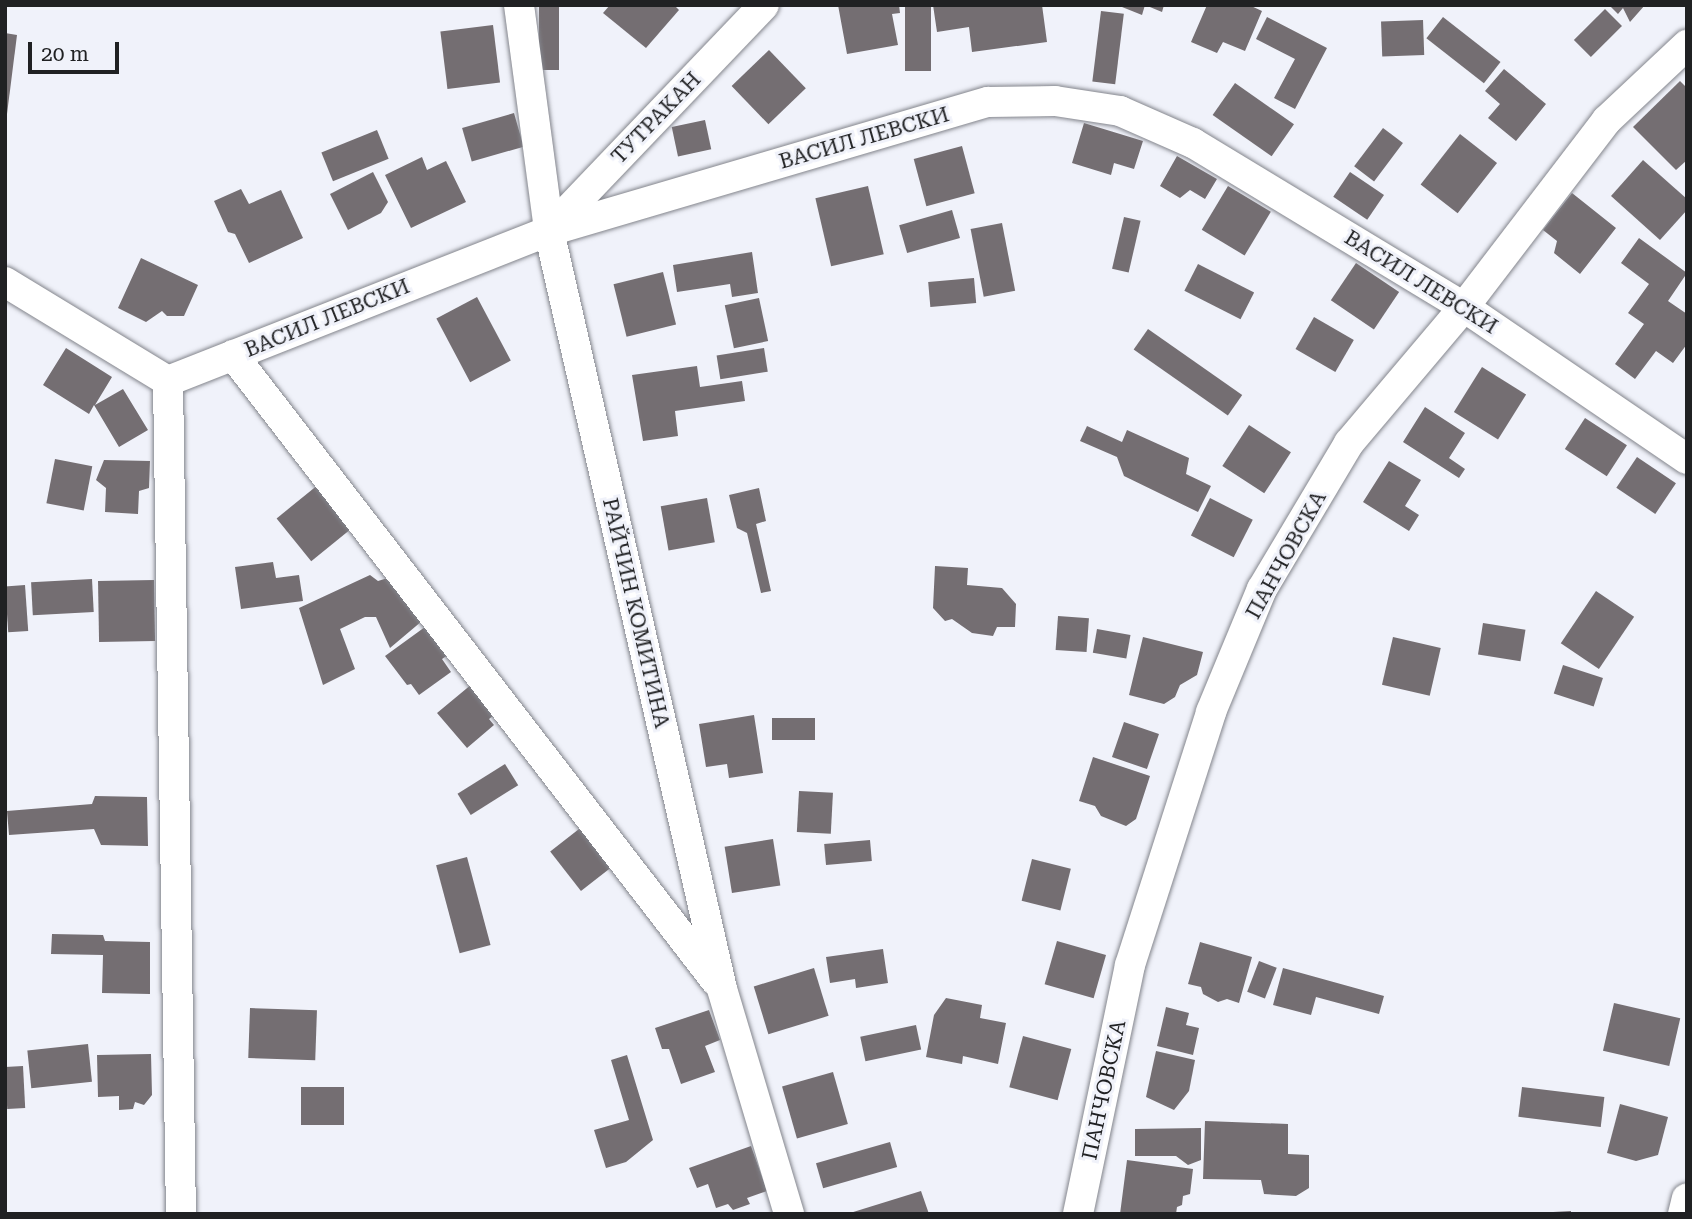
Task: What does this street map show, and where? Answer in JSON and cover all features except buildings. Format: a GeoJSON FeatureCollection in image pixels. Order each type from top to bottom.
{"type":"FeatureCollection","features":[{"type":"Feature","properties":{"kind":"street","name":"РАЙЧИН КОМИТИНА"},"geometry":{"type":"LineString","coordinates":[[519,5],[549,230],[722,989],[789,1214]]}},
{"type":"Feature","properties":{"kind":"street","name":"ТУТРАКАН"},"geometry":{"type":"LineString","coordinates":[[549,230],[764,5]]}},
{"type":"Feature","properties":{"kind":"street","name":"ПАНЧОВСКА"},"geometry":{"type":"LineString","coordinates":[[1078,1214],[1130,965],[1211,712],[1262,589],[1349,443],[1464,307],[1607,120],[1687,45]]}},
{"type":"Feature","properties":{"kind":"street","name":"ВАСИЛ ЛЕВСКИ"},"geometry":{"type":"LineString","coordinates":[[168,381],[549,230],[988,102],[1055,101],[1120,111],[1193,143],[1464,307],[1687,459]]}},
{"type":"Feature","properties":{"kind":"street"},"geometry":{"type":"LineString","coordinates":[[5,282],[168,381],[181,1214]]}},
{"type":"Feature","properties":{"kind":"street"},"geometry":{"type":"LineString","coordinates":[[233,355],[722,989]]}},
{"type":"Feature","properties":{"kind":"street"},"geometry":{"type":"LineString","coordinates":[[1683,1214],[1687,1198]]}}]}
